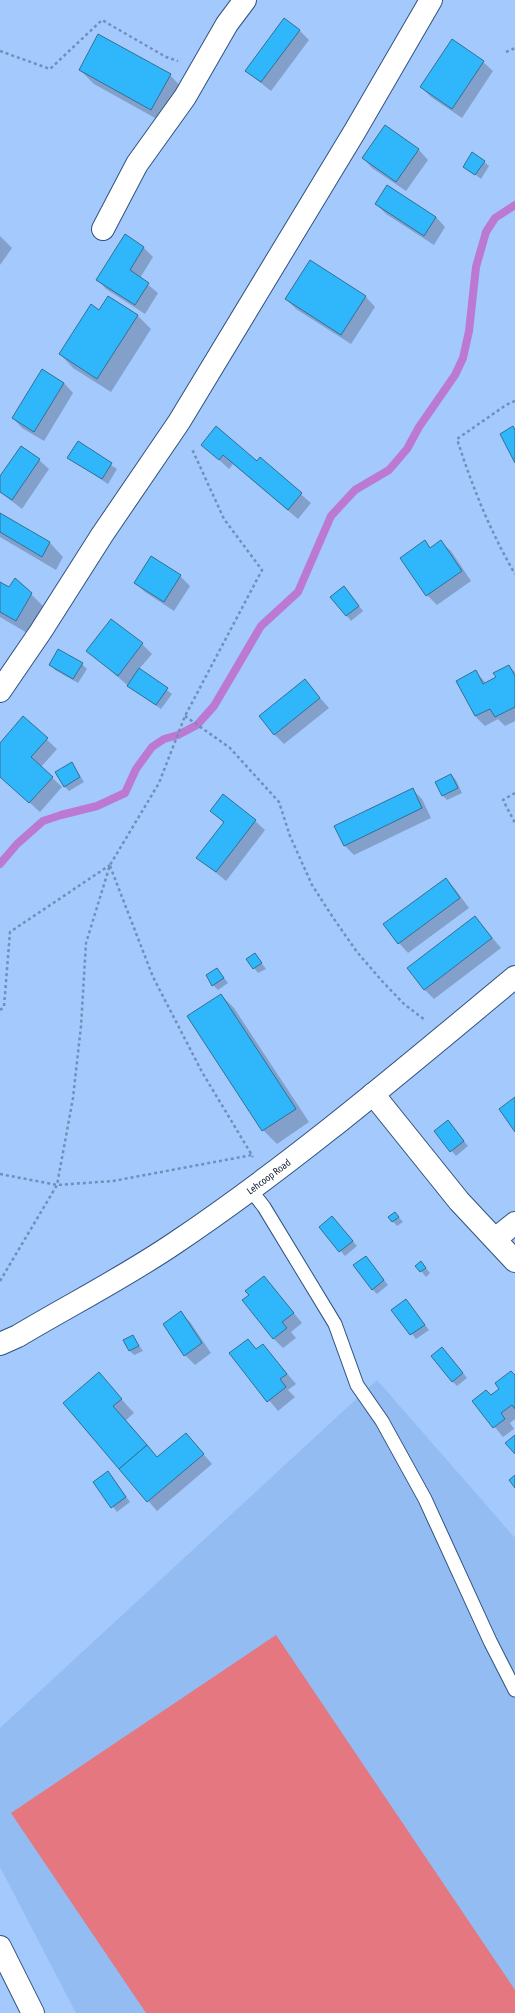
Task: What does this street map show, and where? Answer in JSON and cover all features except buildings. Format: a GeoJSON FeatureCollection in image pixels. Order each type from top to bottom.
{"type":"FeatureCollection","features":[{"type":"Feature","properties":{"kind":"street"},"geometry":{"type":"LineString","coordinates":[[103,229],[137,164],[185,97],[227,24],[245,0]]}},
{"type":"Feature","properties":{"kind":"street"},"geometry":{"type":"LineString","coordinates":[[0,691],[41,631],[102,535],[179,422],[355,131],[430,0]]}},
{"type":"Feature","properties":{"kind":"street","name":"Lehcoop Road"},"geometry":{"type":"LineString","coordinates":[[0,1344],[18,1336],[173,1244],[269,1175],[373,1094],[515,977]]}},
{"type":"Feature","properties":{"kind":"street"},"geometry":{"type":"LineString","coordinates":[[373,1094],[458,1200],[515,1261]]}},
{"type":"Feature","properties":{"kind":"street"},"geometry":{"type":"LineString","coordinates":[[495,1239],[515,1223]]}},
{"type":"Feature","properties":{"kind":"street"},"geometry":{"type":"LineString","coordinates":[[0,1947],[33,2013]]}},
{"type":"Feature","properties":{"kind":"lane"},"geometry":{"type":"LineString","coordinates":[[250,1189],[264,1207],[335,1324],[357,1385],[382,1422],[425,1499],[490,1641],[515,1690]]}},
{"type":"Feature","properties":{"kind":"path"},"geometry":{"type":"LineString","coordinates":[[0,51],[50,69],[102,20],[166,57],[201,69]]}},
{"type":"Feature","properties":{"kind":"path"},"geometry":{"type":"LineString","coordinates":[[506,52],[515,48]]}},
{"type":"Feature","properties":{"kind":"path"},"geometry":{"type":"LineString","coordinates":[[515,402],[506,405],[457,439],[470,479],[497,542],[515,574]]}},
{"type":"Feature","properties":{"kind":"path"},"geometry":{"type":"LineString","coordinates":[[0,1281],[57,1185],[73,1098],[81,1026],[86,943],[110,865],[159,783],[185,716],[262,570],[224,519],[179,422]]}},
{"type":"Feature","properties":{"kind":"path"},"geometry":{"type":"LineString","coordinates":[[185,716],[230,748],[279,802],[290,836],[312,885],[334,919],[358,952],[382,981],[404,1004],[426,1020],[442,1038]]}},
{"type":"Feature","properties":{"kind":"path"},"geometry":{"type":"LineString","coordinates":[[515,793],[503,800],[515,823]]}},
{"type":"Feature","properties":{"kind":"path"},"geometry":{"type":"LineString","coordinates":[[0,1010],[4,1007],[10,932],[110,865]]}},
{"type":"Feature","properties":{"kind":"path"},"geometry":{"type":"LineString","coordinates":[[110,865],[153,977],[202,1072],[252,1155],[269,1175]]}},
{"type":"Feature","properties":{"kind":"path"},"geometry":{"type":"LineString","coordinates":[[0,1174],[57,1185],[113,1181],[252,1155]]}},
{"type":"Feature","properties":{"kind":"shaded area"},"geometry":{"type":"Polygon","coordinates":[[[377,1380],[515,1538],[515,2013],[76,2013],[0,1867],[0,1728],[377,1380]]]}},
{"type":"Feature","properties":{"kind":"shaded area"},"geometry":{"type":"Polygon","coordinates":[[[276,1635],[515,1990],[515,2013],[146,2013],[11,1813],[276,1635]]]}},
{"type":"Feature","properties":{"kind":"waterway"},"geometry":{"type":"LineString","coordinates":[[0,864],[17,844],[43,821],[97,806],[125,793],[136,769],[152,747],[164,739],[178,735],[197,725],[214,706],[261,626],[298,592],[331,516],[355,490],[389,470],[407,449],[419,427],[455,375],[463,358],[469,331],[476,267],[486,232],[495,218],[515,205]]}}]}
